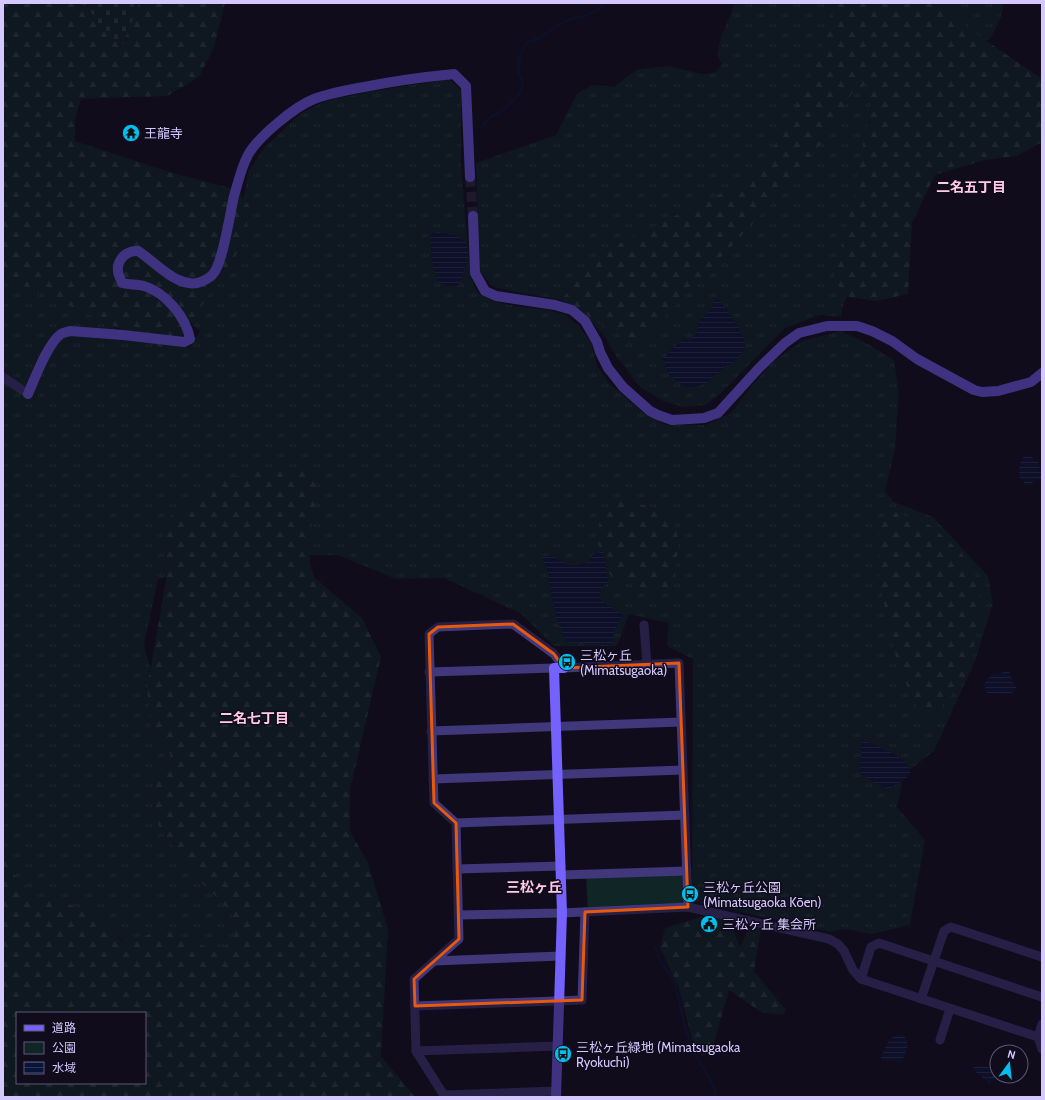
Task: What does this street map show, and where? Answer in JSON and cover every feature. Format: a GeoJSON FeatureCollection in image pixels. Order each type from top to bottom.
{"type":"FeatureCollection","features":[{"type":"Feature","properties":{"kind":"street"},"geometry":{"type":"LineString","coordinates":[[3,377],[28,394],[48,350],[54,341],[62,333],[70,331],[184,342],[190,339],[176,308],[171,303],[150,288],[142,285],[130,286],[122,284],[118,272],[120,261],[127,252],[133,250],[138,251],[178,281],[193,284],[208,279],[214,274],[220,261],[235,195],[248,156],[254,146],[272,128],[295,110],[314,99],[347,90],[418,77],[454,74],[466,86],[470,177]]}},
{"type":"Feature","properties":{"kind":"street"},"geometry":{"type":"LineString","coordinates":[[473,216],[475,273],[485,290],[496,296],[555,305],[572,310],[585,321],[597,342],[608,368],[623,386],[650,411],[672,420],[704,418],[718,413],[784,343],[799,333],[827,326],[857,326],[872,331],[892,341],[917,359],[974,390],[982,392],[998,391],[1031,382],[1042,373]]}},
{"type":"Feature","properties":{"kind":"street"},"geometry":{"type":"LineString","coordinates":[[456,823],[459,939],[414,980],[416,1051],[445,1096],[556,1094],[562,913],[559,820],[558,775],[556,726],[559,668],[554,654],[513,624],[438,627],[429,634],[434,803],[456,823],[559,820],[685,815]]}},
{"type":"Feature","properties":{"kind":"street"},"geometry":{"type":"LineString","coordinates":[[644,626],[647,664]]}},
{"type":"Feature","properties":{"kind":"street"},"geometry":{"type":"LineString","coordinates":[[429,672],[679,663],[688,907]]}},
{"type":"Feature","properties":{"kind":"street"},"geometry":{"type":"LineString","coordinates":[[431,730],[682,722]]}},
{"type":"Feature","properties":{"kind":"street"},"geometry":{"type":"LineString","coordinates":[[433,779],[683,770]]}},
{"type":"Feature","properties":{"kind":"street"},"geometry":{"type":"LineString","coordinates":[[457,869],[687,871]]}},
{"type":"Feature","properties":{"kind":"street"},"geometry":{"type":"LineString","coordinates":[[458,915],[562,913],[688,907],[829,939],[838,944],[844,951],[853,970],[861,979],[1038,1037]]}},
{"type":"Feature","properties":{"kind":"street"},"geometry":{"type":"LineString","coordinates":[[415,1006],[582,1000],[585,912]]}},
{"type":"Feature","properties":{"kind":"street"},"geometry":{"type":"LineString","coordinates":[[921,999],[944,931],[951,927],[1042,957]]}},
{"type":"Feature","properties":{"kind":"street"},"geometry":{"type":"LineString","coordinates":[[861,979],[871,947],[879,944],[1042,997]]}},
{"type":"Feature","properties":{"kind":"street"},"geometry":{"type":"LineString","coordinates":[[434,961],[560,956]]}},
{"type":"Feature","properties":{"kind":"street"},"geometry":{"type":"LineString","coordinates":[[940,1040],[950,1009]]}},
{"type":"Feature","properties":{"kind":"street"},"geometry":{"type":"LineString","coordinates":[[1042,1024],[1038,1037],[1042,1049]]}},
{"type":"Feature","properties":{"kind":"street"},"geometry":{"type":"LineString","coordinates":[[416,1051],[558,1046]]}},
{"type":"Feature","properties":{"kind":"highlighted area"},"geometry":{"type":"Polygon","coordinates":[[[513,624],[554,654],[564,668],[679,663],[688,907],[585,912],[582,1000],[415,1006],[414,979],[459,939],[456,823],[434,803],[429,634],[438,627],[513,624]]]}},
{"type":"Feature","properties":{"kind":"green space"},"geometry":{"type":"Polygon","coordinates":[[[3,3],[225,3],[214,47],[199,77],[167,96],[81,99],[75,119],[75,141],[166,171],[237,190],[251,209],[240,248],[171,352],[3,277],[3,3]]]}},
{"type":"Feature","properties":{"kind":"green space"},"geometry":{"type":"Polygon","coordinates":[[[78,3],[139,3],[123,44],[117,43],[111,32],[98,27],[89,7],[78,3]]]}},
{"type":"Feature","properties":{"kind":"green space"},"geometry":{"type":"Polygon","coordinates":[[[735,3],[1004,3],[1000,20],[990,39],[973,46],[851,286],[842,308],[841,317],[820,315],[785,328],[719,395],[705,405],[683,407],[663,401],[640,387],[616,356],[605,337],[593,323],[561,300],[492,286],[480,271],[476,163],[556,135],[577,94],[592,85],[614,87],[636,70],[667,66],[703,74],[715,73],[722,64],[717,55],[721,37],[735,3]]]}},
{"type":"Feature","properties":{"kind":"green space"},"geometry":{"type":"Polygon","coordinates":[[[833,3],[945,3],[968,28],[1042,79],[1042,142],[1017,156],[985,160],[935,175],[912,223],[908,294],[876,301],[843,296],[834,274],[854,200],[858,170],[871,105],[865,85],[852,93],[825,139],[768,207],[662,320],[636,345],[561,300],[604,251],[750,179],[775,145],[818,60],[833,11],[833,3]]]}},
{"type":"Feature","properties":{"kind":"green space"},"geometry":{"type":"Polygon","coordinates":[[[449,79],[461,90],[461,164],[470,275],[477,292],[492,301],[564,314],[578,325],[591,342],[597,366],[610,384],[644,413],[666,425],[705,425],[731,413],[750,388],[773,362],[802,341],[841,331],[868,344],[894,360],[899,392],[895,449],[885,491],[894,502],[933,517],[988,576],[993,603],[975,661],[934,751],[904,774],[897,807],[925,840],[910,925],[872,934],[845,929],[831,932],[692,901],[693,659],[667,646],[669,623],[629,614],[617,646],[554,646],[520,613],[444,578],[396,579],[338,555],[214,557],[158,580],[144,645],[169,735],[250,910],[223,959],[133,944],[14,892],[3,881],[3,268],[111,310],[117,338],[190,347],[200,331],[173,308],[230,263],[249,171],[264,148],[301,113],[326,101],[374,91],[449,79]]]}},
{"type":"Feature","properties":{"kind":"green space"},"geometry":{"type":"Polygon","coordinates":[[[269,467],[306,469],[317,487],[309,543],[310,565],[315,578],[362,618],[381,657],[350,790],[350,831],[368,863],[388,929],[381,1056],[415,1097],[3,1097],[3,847],[10,870],[38,901],[61,901],[108,919],[120,940],[147,935],[162,928],[218,952],[234,938],[238,923],[221,901],[200,881],[159,828],[155,804],[155,775],[171,755],[151,726],[147,689],[166,580],[163,522],[215,483],[269,467]]]}},
{"type":"Feature","properties":{"kind":"green space"},"geometry":{"type":"Polygon","coordinates":[[[621,499],[671,512],[679,541],[674,586],[657,592],[622,582],[612,577],[601,562],[597,534],[602,513],[621,499]]]}},
{"type":"Feature","properties":{"kind":"green space"},"geometry":{"type":"Polygon","coordinates":[[[892,511],[930,525],[961,552],[979,583],[980,622],[965,679],[926,725],[899,669],[880,584],[878,522],[892,511]]]}},
{"type":"Feature","properties":{"kind":"green space"},"geometry":{"type":"Polygon","coordinates":[[[681,875],[683,904],[588,912],[586,877],[681,875]]]}},
{"type":"Feature","properties":{"kind":"green space"},"geometry":{"type":"Polygon","coordinates":[[[706,915],[730,922],[740,947],[750,926],[761,929],[754,971],[786,1010],[783,1015],[761,1012],[729,990],[712,1051],[702,1056],[692,1038],[678,986],[660,948],[665,928],[706,915]]]}},
{"type":"Feature","properties":{"kind":"water"},"geometry":{"type":"Polygon","coordinates":[[[437,232],[447,233],[462,239],[468,248],[467,261],[458,286],[447,286],[438,283],[432,262],[430,235],[437,232]]]}},
{"type":"Feature","properties":{"kind":"water"},"geometry":{"type":"Polygon","coordinates":[[[716,299],[721,302],[743,335],[745,341],[744,349],[737,359],[708,382],[698,386],[685,386],[669,374],[663,359],[683,338],[689,340],[698,332],[699,322],[710,310],[716,299]]]}},
{"type":"Feature","properties":{"kind":"water"},"geometry":{"type":"Polygon","coordinates":[[[1029,455],[1038,462],[1042,477],[1033,482],[1032,485],[1025,484],[1019,476],[1019,468],[1022,458],[1029,455]]]}},
{"type":"Feature","properties":{"kind":"water"},"geometry":{"type":"Polygon","coordinates":[[[603,551],[608,583],[601,588],[600,600],[623,615],[614,631],[612,645],[566,642],[556,617],[547,569],[541,556],[553,556],[570,566],[589,562],[592,555],[603,551]]]}},
{"type":"Feature","properties":{"kind":"water"},"geometry":{"type":"Polygon","coordinates":[[[1009,671],[1013,683],[1017,688],[1011,694],[987,693],[984,684],[991,675],[1009,671]]]}},
{"type":"Feature","properties":{"kind":"water"},"geometry":{"type":"Polygon","coordinates":[[[862,740],[884,749],[900,758],[910,769],[910,775],[890,789],[873,782],[860,773],[862,740]]]}},
{"type":"Feature","properties":{"kind":"water"},"geometry":{"type":"Polygon","coordinates":[[[900,1034],[905,1037],[908,1046],[902,1062],[881,1059],[889,1040],[900,1034]]]}},
{"type":"Feature","properties":{"kind":"water"},"geometry":{"type":"Polygon","coordinates":[[[974,1067],[989,1067],[989,1083],[972,1069],[974,1067]]]}},
{"type":"Feature","properties":{"kind":"waterway"},"geometry":{"type":"LineString","coordinates":[[483,126],[488,119],[506,108],[519,95],[523,83],[519,74],[519,60],[524,47],[528,42],[542,37],[554,27],[574,18],[595,12],[601,8],[604,3]]}},
{"type":"Feature","properties":{"kind":"waterway"},"geometry":{"type":"LineString","coordinates":[[655,947],[662,964],[675,983],[685,1028],[694,1052],[715,1089],[715,1097]]}},
{"type":"Feature","properties":{"kind":"tunnel"},"geometry":{"type":"LineString","coordinates":[[470,177],[473,216]]}},
{"type":"Feature","properties":{"kind":"place","name":"王龍寺"},"geometry":{"type":"Point","coordinates":[131,133]}},
{"type":"Feature","properties":{"kind":"place","name":"三松ヶ丘 (Mimatsugaoka)"},"geometry":{"type":"Point","coordinates":[567,662]}},
{"type":"Feature","properties":{"kind":"place","name":"三松ヶ丘公園 (Mimatsugaoka Kōen)"},"geometry":{"type":"Point","coordinates":[690,894]}},
{"type":"Feature","properties":{"kind":"place","name":"三松ヶ丘 集会所"},"geometry":{"type":"Point","coordinates":[709,924]}},
{"type":"Feature","properties":{"kind":"place","name":"三松ヶ丘緑地 (Mimatsugaoka Ryokuchi)"},"geometry":{"type":"Point","coordinates":[563,1054]}},
{"type":"Feature","properties":{"kind":"district","name":"二名五丁目"},"geometry":{"type":"Point","coordinates":[971,187]}},
{"type":"Feature","properties":{"kind":"district","name":"二名七丁目"},"geometry":{"type":"Point","coordinates":[254,718]}},
{"type":"Feature","properties":{"kind":"district","name":"三松ヶ丘"},"geometry":{"type":"Point","coordinates":[534,887]}}]}
